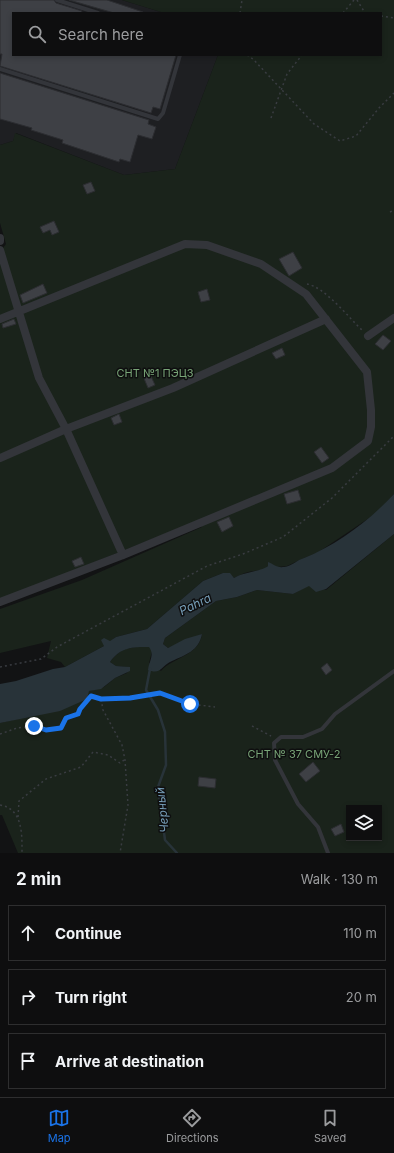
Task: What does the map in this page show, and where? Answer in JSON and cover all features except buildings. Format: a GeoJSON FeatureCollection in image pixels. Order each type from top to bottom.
{"type":"FeatureCollection","features":[{"type":"Feature","properties":{"kind":"street"},"geometry":{"type":"LineString","coordinates":[[0,319],[184,244],[207,245],[260,264],[302,290],[367,372],[371,410],[371,427],[368,441],[332,468],[123,555],[0,602]]}},
{"type":"Feature","properties":{"kind":"street"},"geometry":{"type":"LineString","coordinates":[[0,250],[20,311],[39,378],[66,429],[123,555]]}},
{"type":"Feature","properties":{"kind":"street"},"geometry":{"type":"LineString","coordinates":[[368,336],[394,318]]}},
{"type":"Feature","properties":{"kind":"street"},"geometry":{"type":"LineString","coordinates":[[0,458],[66,429],[173,388],[326,319]]}},
{"type":"Feature","properties":{"kind":"lane"},"geometry":{"type":"LineString","coordinates":[[57,0],[95,12]]}},
{"type":"Feature","properties":{"kind":"lane"},"geometry":{"type":"LineString","coordinates":[[0,68],[158,118],[163,113],[180,56]]}},
{"type":"Feature","properties":{"kind":"lane"},"geometry":{"type":"LineString","coordinates":[[328,853],[318,827],[298,804],[275,760],[274,743],[280,737],[303,737],[322,729],[335,714],[394,671]]}},
{"type":"Feature","properties":{"kind":"path"},"geometry":{"type":"LineString","coordinates":[[240,12],[242,0]]}},
{"type":"Feature","properties":{"kind":"path"},"geometry":{"type":"LineString","coordinates":[[345,12],[354,0]]}},
{"type":"Feature","properties":{"kind":"path"},"geometry":{"type":"LineString","coordinates":[[357,0],[364,12]]}},
{"type":"Feature","properties":{"kind":"path"},"geometry":{"type":"LineString","coordinates":[[382,16],[394,18]]}},
{"type":"Feature","properties":{"kind":"path"},"geometry":{"type":"LineString","coordinates":[[248,56],[314,124],[340,141],[356,136],[379,108],[394,93]]}},
{"type":"Feature","properties":{"kind":"path"},"geometry":{"type":"LineString","coordinates":[[271,118],[288,74],[301,56]]}},
{"type":"Feature","properties":{"kind":"path"},"geometry":{"type":"LineString","coordinates":[[390,212],[394,210]]}},
{"type":"Feature","properties":{"kind":"path"},"geometry":{"type":"LineString","coordinates":[[302,290],[306,284],[313,285],[344,310],[368,336]]}},
{"type":"Feature","properties":{"kind":"path"},"geometry":{"type":"LineString","coordinates":[[0,667],[41,659],[58,647],[207,566],[243,554],[283,537],[332,498],[394,436]]}},
{"type":"Feature","properties":{"kind":"path"},"geometry":{"type":"LineString","coordinates":[[0,734],[17,728],[34,726],[46,730],[61,728],[66,718],[78,714],[80,709],[91,696],[101,699],[160,693],[190,704],[215,707]]}},
{"type":"Feature","properties":{"kind":"path"},"geometry":{"type":"LineString","coordinates":[[101,699],[103,710],[122,745],[124,760],[128,805],[120,853]]}},
{"type":"Feature","properties":{"kind":"path"},"geometry":{"type":"LineString","coordinates":[[252,726],[277,740]]}},
{"type":"Feature","properties":{"kind":"path"},"geometry":{"type":"LineString","coordinates":[[22,853],[22,834],[18,817],[19,801],[46,779],[81,766],[93,752],[108,755],[120,763],[124,760]]}},
{"type":"Feature","properties":{"kind":"path"},"geometry":{"type":"LineString","coordinates":[[0,805],[9,807],[18,817]]}},
{"type":"Feature","properties":{"kind":"shaded area"},"geometry":{"type":"Polygon","coordinates":[[[0,0],[122,0],[161,12],[12,12],[12,56],[218,56],[175,169],[124,175],[16,133],[13,141],[0,145],[0,0]]]}},
{"type":"Feature","properties":{"kind":"green space","name":"СНТ №1 ПЭЦЗ"},"geometry":{"type":"Polygon","coordinates":[[[122,0],[394,0],[394,494],[378,512],[317,553],[287,566],[277,567],[268,563],[268,566],[262,571],[248,572],[234,578],[229,573],[223,573],[203,581],[147,629],[116,637],[104,646],[65,667],[61,662],[47,658],[51,641],[0,653],[0,609],[82,580],[202,527],[197,521],[0,600],[0,252],[6,244],[0,223],[0,145],[13,141],[15,133],[124,175],[175,169],[218,56],[382,56],[382,12],[161,12],[122,0]]]}},
{"type":"Feature","properties":{"kind":"green space","name":"СНТ № 37 СМУ-2"},"geometry":{"type":"Polygon","coordinates":[[[394,534],[394,853],[18,853],[2,815],[0,815],[0,723],[26,717],[89,691],[104,687],[115,678],[127,673],[128,667],[116,666],[110,662],[123,650],[149,646],[152,651],[149,663],[161,671],[172,662],[191,652],[200,641],[202,634],[168,648],[163,644],[165,638],[216,601],[237,597],[257,590],[293,594],[309,585],[326,590],[394,534]]]}},
{"type":"Feature","properties":{"kind":"water","name":"Pahra"},"geometry":{"type":"Polygon","coordinates":[[[394,494],[394,534],[326,589],[316,592],[309,586],[293,594],[257,590],[237,597],[216,601],[165,638],[163,644],[168,648],[185,639],[202,634],[198,645],[191,652],[168,663],[158,671],[148,670],[152,655],[149,647],[127,649],[118,653],[110,662],[116,666],[130,667],[130,671],[115,678],[101,689],[89,691],[87,699],[60,711],[0,723],[0,684],[65,667],[104,646],[101,640],[104,638],[110,641],[116,637],[147,629],[203,581],[223,573],[230,573],[234,578],[266,568],[268,566],[268,562],[275,566],[284,567],[316,553],[341,539],[364,522],[394,494]]]}},
{"type":"Feature","properties":{"kind":"waterway","name":"Черный"},"geometry":{"type":"LineString","coordinates":[[150,669],[146,690],[158,710],[165,732],[166,765],[158,787],[165,840],[177,853]]}},
{"type":"Feature","properties":{"kind":"route"},"geometry":{"type":"LineString","coordinates":[[34,726],[46,730],[61,728],[66,718],[78,714],[80,709],[91,696],[101,699],[130,698],[152,693],[160,693],[190,704]]}}]}
